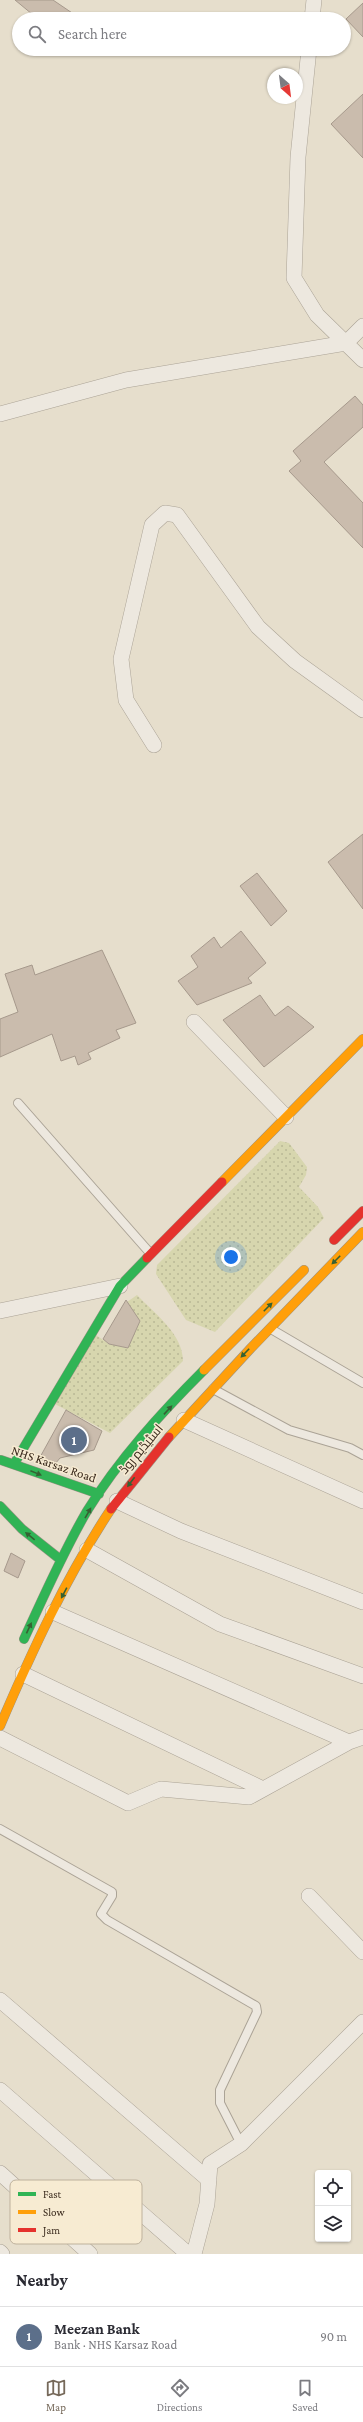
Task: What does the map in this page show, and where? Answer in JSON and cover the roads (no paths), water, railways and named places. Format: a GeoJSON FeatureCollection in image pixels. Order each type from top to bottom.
{"type":"FeatureCollection","features":[{"type":"Feature","properties":{"kind":"main road"},"geometry":{"type":"LineString","coordinates":[[14,1464],[120,1286],[363,1038]]}},
{"type":"Feature","properties":{"kind":"main road"},"geometry":{"type":"LineString","coordinates":[[330,1245],[363,1211]]}},
{"type":"Feature","properties":{"kind":"main road","name":"اسٹیڈیم روڈ"},"geometry":{"type":"LineString","coordinates":[[0,1726],[22,1674],[53,1612],[87,1550],[117,1501],[148,1459],[212,1388],[363,1232]]}},
{"type":"Feature","properties":{"kind":"main road","name":"اسٹیڈیم روڈ"},"geometry":{"type":"LineString","coordinates":[[20,1646],[61,1560],[99,1494],[150,1430],[207,1368],[313,1262]]}},
{"type":"Feature","properties":{"kind":"main road","name":"NHS Karsaz Road"},"geometry":{"type":"LineString","coordinates":[[0,1459],[48,1478],[99,1494]]}},
{"type":"Feature","properties":{"kind":"main road"},"geometry":{"type":"LineString","coordinates":[[0,1506],[22,1529],[61,1560]]}},
{"type":"Feature","properties":{"kind":"street"},"geometry":{"type":"LineString","coordinates":[[313,12],[314,0]]}},
{"type":"Feature","properties":{"kind":"street"},"geometry":{"type":"LineString","coordinates":[[308,56],[298,157],[294,278],[317,315],[363,360]]}},
{"type":"Feature","properties":{"kind":"street"},"geometry":{"type":"LineString","coordinates":[[0,414],[126,380],[346,343],[363,326]]}},
{"type":"Feature","properties":{"kind":"street"},"geometry":{"type":"LineString","coordinates":[[154,745],[126,700],[121,659],[152,525],[164,513],[176,515],[258,627],[295,661],[363,710]]}},
{"type":"Feature","properties":{"kind":"street"},"geometry":{"type":"LineString","coordinates":[[194,1022],[286,1117]]}},
{"type":"Feature","properties":{"kind":"street"},"geometry":{"type":"LineString","coordinates":[[0,1311],[120,1286]]}},
{"type":"Feature","properties":{"kind":"street"},"geometry":{"type":"LineString","coordinates":[[184,1420],[363,1501]]}},
{"type":"Feature","properties":{"kind":"street"},"geometry":{"type":"LineString","coordinates":[[117,1501],[180,1531],[363,1602]]}},
{"type":"Feature","properties":{"kind":"street"},"geometry":{"type":"LineString","coordinates":[[87,1550],[220,1624],[363,1676]]}},
{"type":"Feature","properties":{"kind":"street"},"geometry":{"type":"LineString","coordinates":[[53,1612],[356,1740]]}},
{"type":"Feature","properties":{"kind":"street"},"geometry":{"type":"LineString","coordinates":[[22,1674],[263,1789]]}},
{"type":"Feature","properties":{"kind":"street"},"geometry":{"type":"LineString","coordinates":[[0,1738],[128,1803],[161,1789],[249,1797],[356,1740]]}},
{"type":"Feature","properties":{"kind":"street"},"geometry":{"type":"LineString","coordinates":[[308,1896],[363,1952]]}},
{"type":"Feature","properties":{"kind":"street"},"geometry":{"type":"LineString","coordinates":[[0,2000],[209,2180]]}},
{"type":"Feature","properties":{"kind":"street"},"geometry":{"type":"LineString","coordinates":[[194,2254],[207,2204],[210,2164],[241,2144],[363,2022]]}},
{"type":"Feature","properties":{"kind":"street"},"geometry":{"type":"LineString","coordinates":[[0,2090],[103,2180]]}},
{"type":"Feature","properties":{"kind":"street"},"geometry":{"type":"LineString","coordinates":[[0,2173],[10,2182]]}},
{"type":"Feature","properties":{"kind":"street"},"geometry":{"type":"LineString","coordinates":[[142,2214],[188,2254]]}},
{"type":"Feature","properties":{"kind":"street"},"geometry":{"type":"LineString","coordinates":[[79,2244],[90,2254]]}},
{"type":"Feature","properties":{"kind":"lane"},"geometry":{"type":"LineString","coordinates":[[18,1103],[151,1253]]}},
{"type":"Feature","properties":{"kind":"lane"},"geometry":{"type":"LineString","coordinates":[[269,1328],[363,1383]]}},
{"type":"Feature","properties":{"kind":"lane"},"geometry":{"type":"LineString","coordinates":[[212,1388],[289,1430],[350,1448],[363,1455]]}},
{"type":"Feature","properties":{"kind":"lane"},"geometry":{"type":"LineString","coordinates":[[0,1829],[112,1892],[112,1896],[101,1914],[107,1920],[256,2006],[257,2012],[220,2090],[220,2103],[241,2144]]}},
{"type":"Feature","properties":{"kind":"place","name":"Meezan Bank"},"geometry":{"type":"Point","coordinates":[74,1440]}}]}
